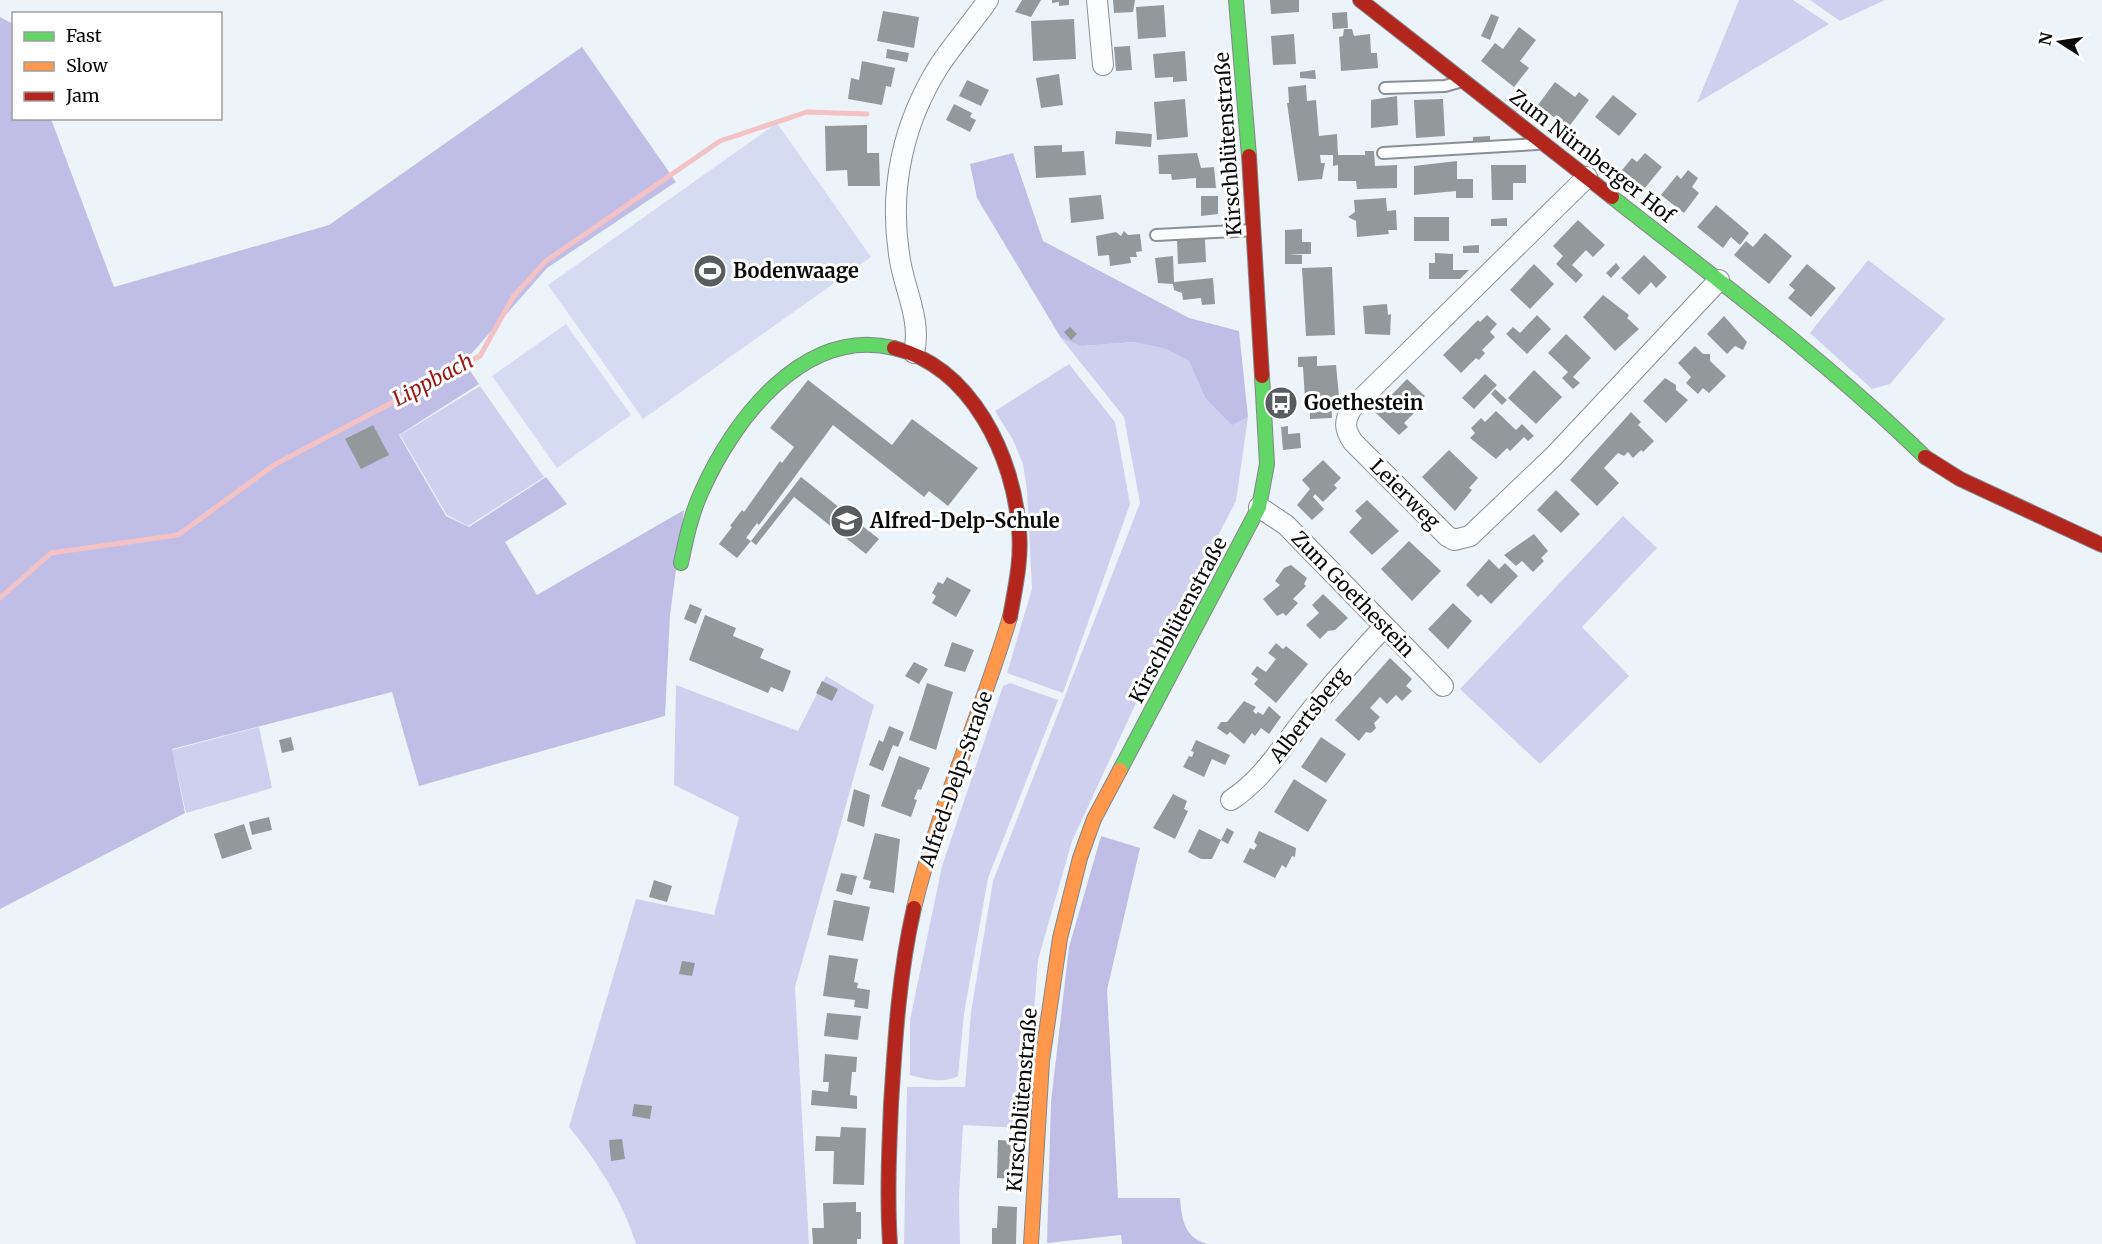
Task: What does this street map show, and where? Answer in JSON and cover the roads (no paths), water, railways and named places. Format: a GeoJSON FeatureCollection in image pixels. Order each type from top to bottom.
{"type":"FeatureCollection","features":[{"type":"Feature","properties":{"kind":"street"},"geometry":{"type":"LineString","coordinates":[[915,353],[917,328],[899,257],[896,232],[898,172],[903,145],[925,91],[940,65],[988,0]]}},
{"type":"Feature","properties":{"kind":"street"},"geometry":{"type":"LineString","coordinates":[[1097,0],[1102,65]]}},
{"type":"Feature","properties":{"kind":"street","name":"Kirschblütenstraße"},"geometry":{"type":"LineString","coordinates":[[1031,1244],[1038,1101],[1049,1008],[1067,901],[1079,858],[1094,819],[1259,507],[1267,464],[1255,230],[1236,0]]}},
{"type":"Feature","properties":{"kind":"street","name":"Zum Nürnberger Hof"},"geometry":{"type":"LineString","coordinates":[[1360,0],[1800,344],[1879,412],[1927,459],[1960,479],[2102,545]]}},
{"type":"Feature","properties":{"kind":"street","name":"Leierweg"},"geometry":{"type":"LineString","coordinates":[[1587,177],[1352,408],[1347,417],[1345,425],[1353,442],[1446,536],[1454,540],[1470,536],[1554,456],[1719,280]]}},
{"type":"Feature","properties":{"kind":"street","name":"Alfred-Delp-Straße"},"geometry":{"type":"LineString","coordinates":[[681,563],[687,526],[698,496],[714,465],[754,410],[791,371],[811,358],[834,348],[855,344],[885,345],[915,353],[965,392],[998,440],[1011,474],[1018,519],[1019,569],[1016,599],[1007,637],[928,850],[898,992],[889,1162],[890,1244]]}},
{"type":"Feature","properties":{"kind":"street","name":"Zum Goethestein"},"geometry":{"type":"LineString","coordinates":[[1259,507],[1286,525],[1443,686]]}},
{"type":"Feature","properties":{"kind":"street","name":"Albertsberg"},"geometry":{"type":"LineString","coordinates":[[1231,800],[1247,789],[1270,765],[1336,679],[1384,627]]}},
{"type":"Feature","properties":{"kind":"lane"},"geometry":{"type":"LineString","coordinates":[[1385,88],[1445,86],[1462,80]]}},
{"type":"Feature","properties":{"kind":"lane"},"geometry":{"type":"LineString","coordinates":[[1383,153],[1544,143]]}},
{"type":"Feature","properties":{"kind":"lane"},"geometry":{"type":"LineString","coordinates":[[1156,235],[1255,230]]}},
{"type":"Feature","properties":{"kind":"waterway","name":"Lippbach"},"geometry":{"type":"LineString","coordinates":[[0,598],[51,553],[178,535],[274,465],[480,356],[513,297],[546,261],[720,141],[807,112],[867,114]]}},
{"type":"Feature","properties":{"kind":"place","name":"Bodenwaage"},"geometry":{"type":"Point","coordinates":[710,271]}},
{"type":"Feature","properties":{"kind":"place","name":"Goethestein"},"geometry":{"type":"Point","coordinates":[1281,403]}},
{"type":"Feature","properties":{"kind":"place","name":"Alfred-Delp-Schule"},"geometry":{"type":"Point","coordinates":[847,521]}}]}
